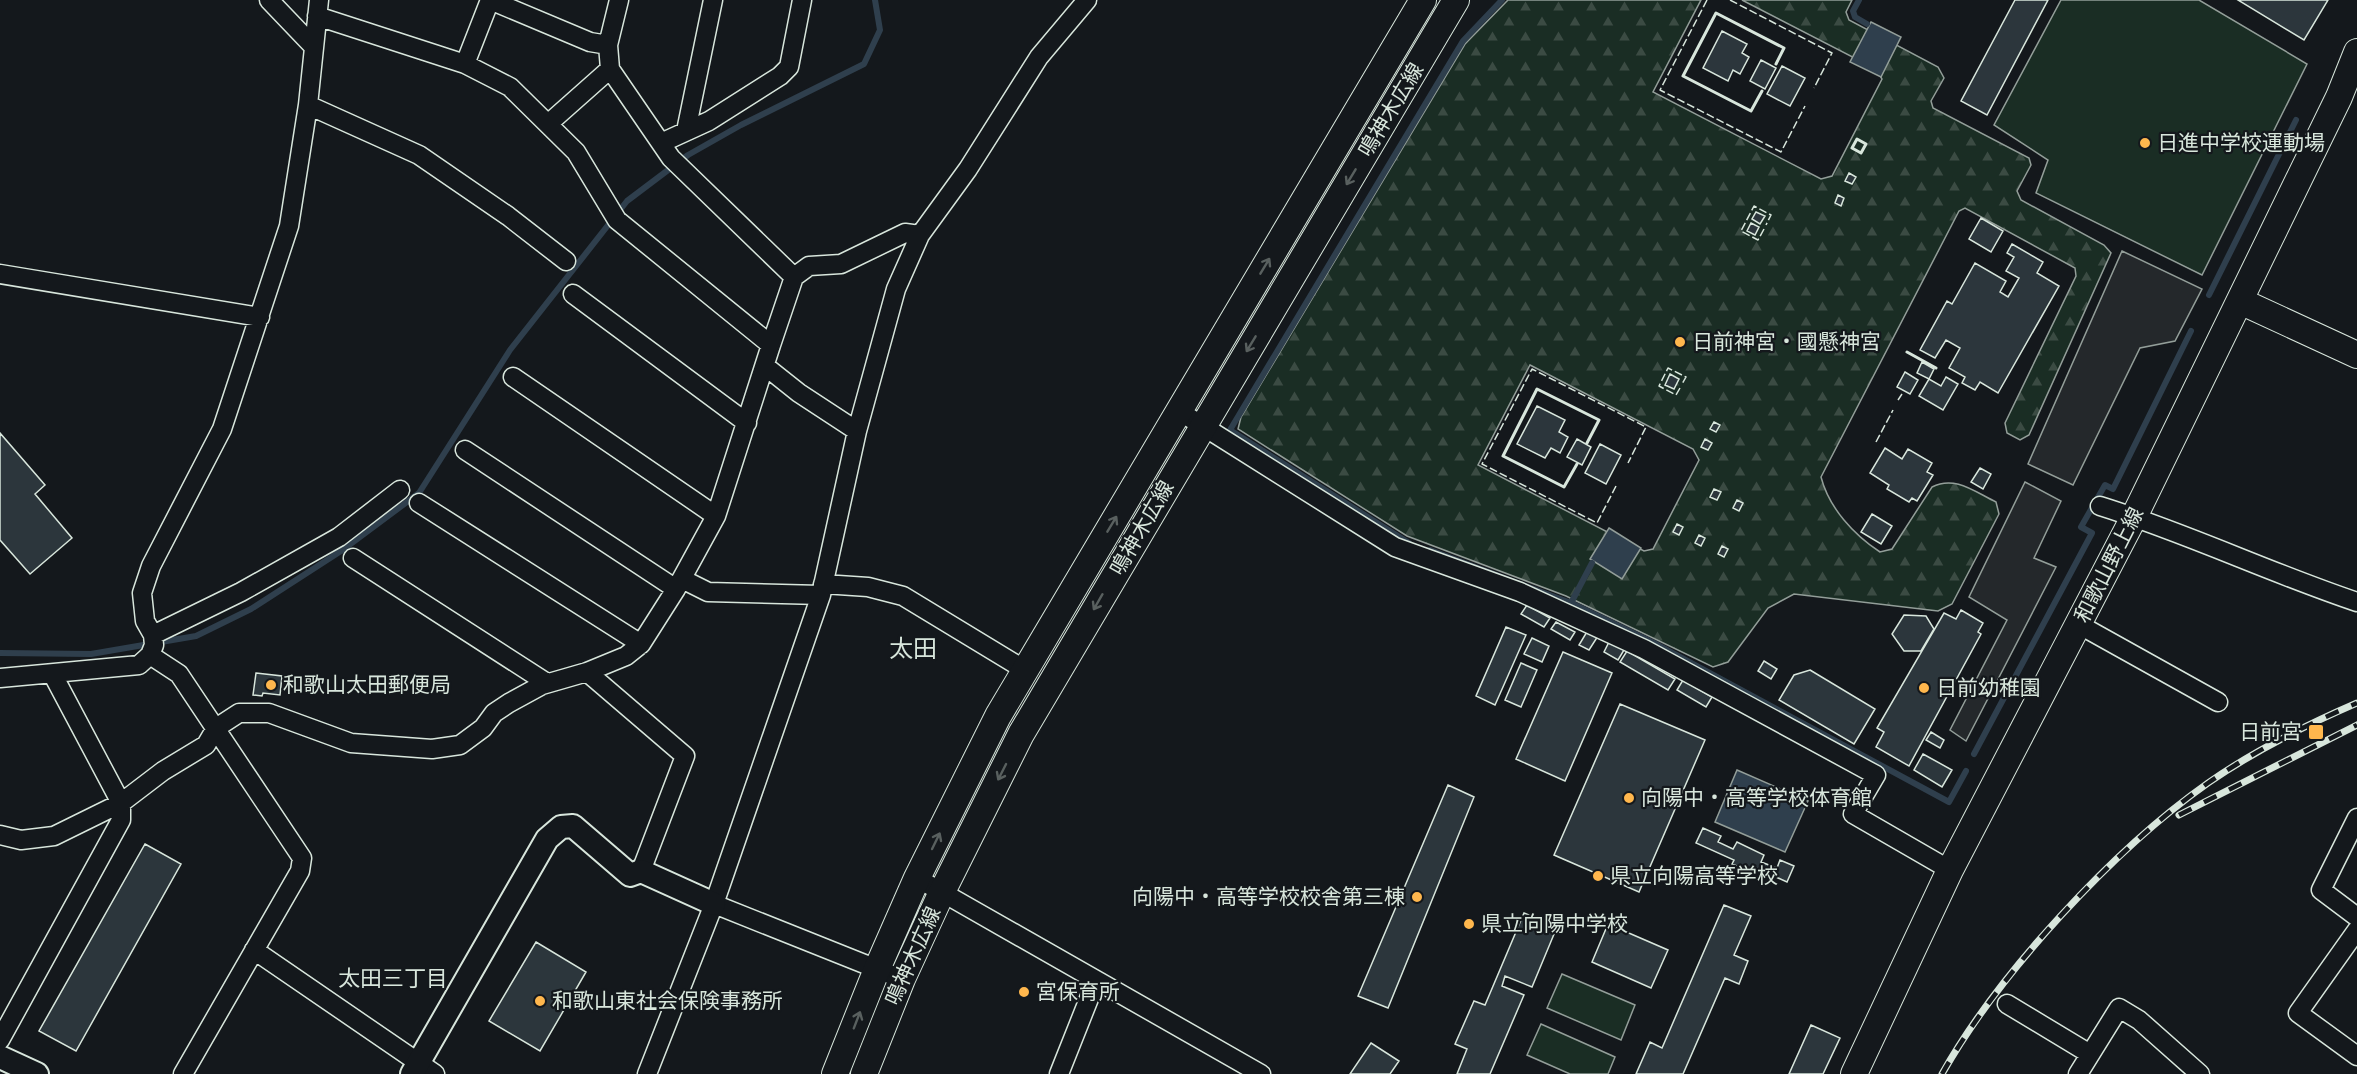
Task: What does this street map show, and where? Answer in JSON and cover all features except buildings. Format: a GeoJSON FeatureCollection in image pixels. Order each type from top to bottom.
{"type":"FeatureCollection","features":[{"type":"Feature","properties":{"kind":"main road","name":"鳴神木広線"},"geometry":{"type":"LineString","coordinates":[[835,1074],[917,878],[998,716],[1423,0]]}},
{"type":"Feature","properties":{"kind":"main road","name":"鳴神木広線"},"geometry":{"type":"LineString","coordinates":[[864,1074],[902,979],[942,892],[1021,734],[1456,0]]}},
{"type":"Feature","properties":{"kind":"main road","name":"和歌山野上線"},"geometry":{"type":"LineString","coordinates":[[1854,1074],[1950,870],[2134,517],[2240,302],[2339,97],[2357,52]]}},
{"type":"Feature","properties":{"kind":"main road"},"geometry":{"type":"LineString","coordinates":[[2240,302],[2357,355]]}},
{"type":"Feature","properties":{"kind":"street"},"geometry":{"type":"LineString","coordinates":[[269,0],[313,46]]}},
{"type":"Feature","properties":{"kind":"street"},"geometry":{"type":"LineString","coordinates":[[465,64],[490,0],[590,42],[609,45]]}},
{"type":"Feature","properties":{"kind":"street"},"geometry":{"type":"LineString","coordinates":[[619,0],[609,45],[610,69],[671,158],[794,277]]}},
{"type":"Feature","properties":{"kind":"street"},"geometry":{"type":"LineString","coordinates":[[686,132],[713,0]]}},
{"type":"Feature","properties":{"kind":"street"},"geometry":{"type":"LineString","coordinates":[[661,143],[710,121],[789,67],[802,0]]}},
{"type":"Feature","properties":{"kind":"street"},"geometry":{"type":"LineString","coordinates":[[647,1074],[714,904],[822,589],[857,431],[896,290],[920,235],[968,169],[1039,57],[1087,0]]}},
{"type":"Feature","properties":{"kind":"street"},"geometry":{"type":"LineString","coordinates":[[0,678],[53,675],[139,665],[150,655],[154,645],[153,634],[145,621],[142,593],[151,566],[222,429],[289,226],[308,105],[318,8],[465,64],[510,87],[576,152],[617,220],[771,345]]}},
{"type":"Feature","properties":{"kind":"street"},"geometry":{"type":"LineString","coordinates":[[548,124],[610,69]]}},
{"type":"Feature","properties":{"kind":"street"},"geometry":{"type":"LineString","coordinates":[[308,105],[419,155],[508,216],[566,261]]}},
{"type":"Feature","properties":{"kind":"street"},"geometry":{"type":"LineString","coordinates":[[0,835],[21,840],[54,837],[121,803],[163,771],[206,745],[216,728],[239,713],[269,713],[351,743],[432,749],[460,745],[483,728],[494,713],[547,683],[614,663],[641,644],[679,584],[716,516],[794,277],[809,266],[841,264],[905,233],[920,235]]}},
{"type":"Feature","properties":{"kind":"street"},"geometry":{"type":"LineString","coordinates":[[0,274],[260,317]]}},
{"type":"Feature","properties":{"kind":"street"},"geometry":{"type":"LineString","coordinates":[[573,294],[747,423]]}},
{"type":"Feature","properties":{"kind":"street"},"geometry":{"type":"LineString","coordinates":[[765,366],[799,393],[857,431]]}},
{"type":"Feature","properties":{"kind":"street"},"geometry":{"type":"LineString","coordinates":[[513,377],[716,516]]}},
{"type":"Feature","properties":{"kind":"street"},"geometry":{"type":"LineString","coordinates":[[1179,411],[1395,547],[1520,592],[1644,649],[1876,775],[1853,814],[1950,870]]}},
{"type":"Feature","properties":{"kind":"street"},"geometry":{"type":"LineString","coordinates":[[465,450],[679,584],[708,592],[868,587],[903,596],[1025,670]]}},
{"type":"Feature","properties":{"kind":"street"},"geometry":{"type":"LineString","coordinates":[[153,634],[241,592],[339,537],[400,490]]}},
{"type":"Feature","properties":{"kind":"street"},"geometry":{"type":"LineString","coordinates":[[419,503],[641,644]]}},
{"type":"Feature","properties":{"kind":"street"},"geometry":{"type":"LineString","coordinates":[[2100,506],[2134,517],[2290,580],[2357,602]]}},
{"type":"Feature","properties":{"kind":"street"},"geometry":{"type":"LineString","coordinates":[[353,558],[547,683]]}},
{"type":"Feature","properties":{"kind":"street"},"geometry":{"type":"LineString","coordinates":[[2078,624],[2218,702]]}},
{"type":"Feature","properties":{"kind":"street"},"geometry":{"type":"LineString","coordinates":[[150,655],[179,674],[302,858],[300,871],[183,1074]]}},
{"type":"Feature","properties":{"kind":"street"},"geometry":{"type":"LineString","coordinates":[[254,950],[421,1070],[547,839],[561,827],[573,826],[630,876],[641,871],[685,756],[587,672]]}},
{"type":"Feature","properties":{"kind":"street"},"geometry":{"type":"LineString","coordinates":[[0,1040],[121,820],[121,803],[53,675]]}},
{"type":"Feature","properties":{"kind":"street"},"geometry":{"type":"LineString","coordinates":[[2357,818],[2320,890],[2357,917]]}},
{"type":"Feature","properties":{"kind":"street"},"geometry":{"type":"LineString","coordinates":[[641,871],[714,904],[902,979]]}},
{"type":"Feature","properties":{"kind":"street"},"geometry":{"type":"LineString","coordinates":[[917,878],[1261,1074]]}},
{"type":"Feature","properties":{"kind":"street"},"geometry":{"type":"LineString","coordinates":[[2357,930],[2298,1013],[2357,1056]]}},
{"type":"Feature","properties":{"kind":"street"},"geometry":{"type":"LineString","coordinates":[[1059,1074],[1096,981]]}},
{"type":"Feature","properties":{"kind":"street"},"geometry":{"type":"LineString","coordinates":[[2007,1004],[2090,1054]]}},
{"type":"Feature","properties":{"kind":"street"},"geometry":{"type":"LineString","coordinates":[[2078,1074],[2119,1008],[2139,1020],[2200,1074]]}},
{"type":"Feature","properties":{"kind":"street"},"geometry":{"type":"LineString","coordinates":[[0,1057],[37,1074]]}},
{"type":"Feature","properties":{"kind":"green space","name":"日前神宮・國懸神宮"},"geometry":{"type":"Polygon","coordinates":[[[1508,0],[1701,0],[1653,92],[1821,179],[1832,176],[1882,79],[1876,69],[1742,0],[1852,0],[1846,12],[1849,20],[1938,67],[1944,78],[1931,101],[1933,108],[2029,158],[2031,165],[2017,191],[2021,200],[2104,245],[2111,253],[2029,435],[2020,440],[2007,433],[2005,423],[2076,276],[2075,268],[1965,208],[1959,211],[1821,477],[1836,510],[1852,529],[1880,552],[1892,549],[1932,487],[1940,484],[1957,484],[1996,502],[1999,514],[1952,604],[1938,611],[1794,594],[1768,608],[1728,662],[1713,667],[1566,596],[1407,536],[1238,429],[1241,417],[1465,44],[1508,0]],[[1530,365],[1478,465],[1644,551],[1653,549],[1699,460],[1693,449],[1530,365]]]}},
{"type":"Feature","properties":{"kind":"green space","name":"日進中学校運動場"},"geometry":{"type":"Polygon","coordinates":[[[2061,0],[2199,0],[2307,64],[2202,275],[2036,193],[2048,160],[1994,125],[2061,0]]]}},
{"type":"Feature","properties":{"kind":"green space"},"geometry":{"type":"Polygon","coordinates":[[[1562,974],[1635,1005],[1621,1040],[1547,1008],[1562,974]]]}},
{"type":"Feature","properties":{"kind":"green space"},"geometry":{"type":"Polygon","coordinates":[[[1541,1024],[1615,1057],[1608,1074],[1570,1074],[1527,1055],[1541,1024]]]}},
{"type":"Feature","properties":{"kind":"shaded area"},"geometry":{"type":"Polygon","coordinates":[[[2122,251],[2202,289],[2175,341],[2140,348],[2073,485],[2028,464],[2122,251]]]}},
{"type":"Feature","properties":{"kind":"shaded area"},"geometry":{"type":"Polygon","coordinates":[[[2025,482],[2061,501],[2034,558],[2056,567],[1966,741],[1950,730],[2007,620],[1969,597],[2025,482]]]}},
{"type":"Feature","properties":{"kind":"water"},"geometry":{"type":"Polygon","coordinates":[[[1871,22],[1901,37],[1881,77],[1850,62],[1871,22]]]}},
{"type":"Feature","properties":{"kind":"water"},"geometry":{"type":"Polygon","coordinates":[[[1609,528],[1641,548],[1622,579],[1590,559],[1609,528]]]}},
{"type":"Feature","properties":{"kind":"water"},"geometry":{"type":"Polygon","coordinates":[[[1737,770],[1808,801],[1785,852],[1715,822],[1737,770]]]}},
{"type":"Feature","properties":{"kind":"waterway"},"geometry":{"type":"LineString","coordinates":[[0,653],[91,654],[196,636],[251,609],[341,551],[419,493],[510,350],[627,201],[688,155],[741,125],[864,64],[880,30],[875,0]]}},
{"type":"Feature","properties":{"kind":"waterway"},"geometry":{"type":"LineString","coordinates":[[1409,543],[1230,430],[1463,41],[1502,0]]}},
{"type":"Feature","properties":{"kind":"waterway"},"geometry":{"type":"LineString","coordinates":[[1859,0],[1853,11],[1855,17],[1867,24]]}},
{"type":"Feature","properties":{"kind":"waterway"},"geometry":{"type":"LineString","coordinates":[[2209,295],[2296,120]]}},
{"type":"Feature","properties":{"kind":"waterway"},"geometry":{"type":"LineString","coordinates":[[1974,754],[2092,533],[2081,527],[2105,485],[2113,489],[2191,331]]}},
{"type":"Feature","properties":{"kind":"waterway"},"geometry":{"type":"LineString","coordinates":[[1430,550],[1571,603]]}},
{"type":"Feature","properties":{"kind":"waterway"},"geometry":{"type":"LineString","coordinates":[[1592,563],[1571,603],[1654,643],[1949,802],[1966,771]]}},
{"type":"Feature","properties":{"kind":"railway"},"geometry":{"type":"LineString","coordinates":[[1942,1074],[1994,995],[2026,955],[2097,878],[2134,843],[2226,771],[2281,739],[2357,703]]}},
{"type":"Feature","properties":{"kind":"railway"},"geometry":{"type":"LineString","coordinates":[[2179,815],[2357,725]]}},
{"type":"Feature","properties":{"kind":"fence"},"geometry":{"type":"LineString","coordinates":[[1707,0],[1660,90],[1781,152],[1805,106]]}},
{"type":"Feature","properties":{"kind":"fence"},"geometry":{"type":"LineString","coordinates":[[1730,0],[1832,53],[1814,88]]}},
{"type":"Feature","properties":{"kind":"fence"},"geometry":{"type":"LineString","coordinates":[[1764,229],[1758,240],[1741,231],[1754,206],[1771,215],[1766,225]]}},
{"type":"Feature","properties":{"kind":"fence"},"geometry":{"type":"LineString","coordinates":[[1680,388],[1676,395],[1659,386],[1668,368],[1686,377],[1682,384]]}},
{"type":"Feature","properties":{"kind":"fence"},"geometry":{"type":"LineString","coordinates":[[1616,486],[1597,523],[1482,464],[1532,369],[1646,427],[1628,463]]}},
{"type":"Feature","properties":{"kind":"fence"},"geometry":{"type":"LineString","coordinates":[[1898,400],[1902,394]]}},
{"type":"Feature","properties":{"kind":"fence"},"geometry":{"type":"LineString","coordinates":[[1876,442],[1893,410]]}},
{"type":"Feature","properties":{"kind":"wall"},"geometry":{"type":"LineString","coordinates":[[1762,91],[1751,111],[1683,76],[1716,13],[1784,48],[1776,64]]}},
{"type":"Feature","properties":{"kind":"wall"},"geometry":{"type":"LineString","coordinates":[[1857,139],[1866,144],[1861,153],[1852,148],[1857,139]]}},
{"type":"Feature","properties":{"kind":"wall"},"geometry":{"type":"LineString","coordinates":[[1907,352],[1936,368]]}},
{"type":"Feature","properties":{"kind":"wall"},"geometry":{"type":"LineString","coordinates":[[1577,464],[1564,487],[1503,456],[1537,389],[1599,420],[1587,443]]}},
{"type":"Feature","properties":{"kind":"place","name":"日進中学校運動場"},"geometry":{"type":"Point","coordinates":[2145,143]}},
{"type":"Feature","properties":{"kind":"place","name":"日前神宮・國懸神宮"},"geometry":{"type":"Point","coordinates":[1680,342]}},
{"type":"Feature","properties":{"kind":"place","name":"和歌山太田郵便局"},"geometry":{"type":"Point","coordinates":[271,685]}},
{"type":"Feature","properties":{"kind":"place","name":"日前幼稚園"},"geometry":{"type":"Point","coordinates":[1924,688]}},
{"type":"Feature","properties":{"kind":"place","name":"日前宮"},"geometry":{"type":"Point","coordinates":[2316,732]}},
{"type":"Feature","properties":{"kind":"place","name":"向陽中・高等学校体育館"},"geometry":{"type":"Point","coordinates":[1629,798]}},
{"type":"Feature","properties":{"kind":"place","name":"県立向陽高等学校"},"geometry":{"type":"Point","coordinates":[1598,876]}},
{"type":"Feature","properties":{"kind":"place","name":"向陽中・高等学校校舎第三棟"},"geometry":{"type":"Point","coordinates":[1417,897]}},
{"type":"Feature","properties":{"kind":"place","name":"県立向陽中学校"},"geometry":{"type":"Point","coordinates":[1469,924]}},
{"type":"Feature","properties":{"kind":"place","name":"宮保育所"},"geometry":{"type":"Point","coordinates":[1024,992]}},
{"type":"Feature","properties":{"kind":"place","name":"和歌山東社会保険事務所"},"geometry":{"type":"Point","coordinates":[540,1001]}},
{"type":"Feature","properties":{"kind":"district","name":"太田"},"geometry":{"type":"Point","coordinates":[913,649]}},
{"type":"Feature","properties":{"kind":"district","name":"太田三丁目"},"geometry":{"type":"Point","coordinates":[393,978]}}]}
